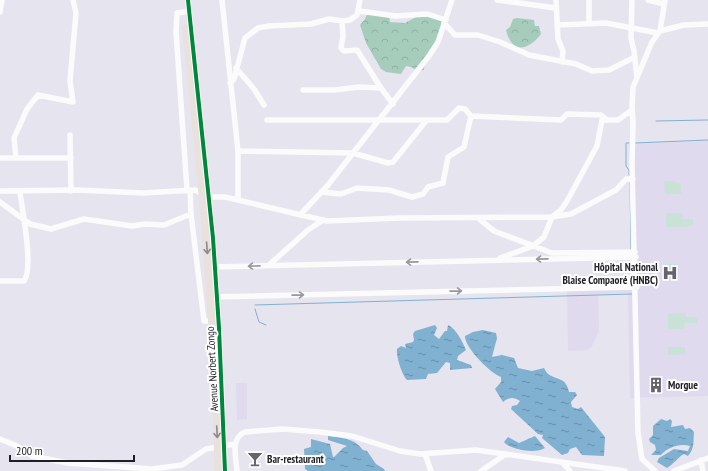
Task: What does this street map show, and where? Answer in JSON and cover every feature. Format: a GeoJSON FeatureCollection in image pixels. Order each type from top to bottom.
{"type":"FeatureCollection","features":[{"type":"Feature","properties":{"kind":"main road"},"geometry":{"type":"LineString","coordinates":[[184,0],[206,196]]}},
{"type":"Feature","properties":{"kind":"main road"},"geometry":{"type":"LineString","coordinates":[[188,0],[206,196]]}},
{"type":"Feature","properties":{"kind":"main road","name":"Avenue Norbert Zongo"},"geometry":{"type":"LineString","coordinates":[[206,196],[214,297],[221,446],[218,471]]}},
{"type":"Feature","properties":{"kind":"main road","name":"Avenue Norbert Zongo"},"geometry":{"type":"LineString","coordinates":[[214,297],[212,321],[221,446],[225,471]]}},
{"type":"Feature","properties":{"kind":"street"},"geometry":{"type":"LineString","coordinates":[[0,12],[2,0]]}},
{"type":"Feature","properties":{"kind":"street"},"geometry":{"type":"LineString","coordinates":[[16,158],[14,138],[27,109],[38,95],[73,102],[70,81],[76,13],[73,0]]}},
{"type":"Feature","properties":{"kind":"street"},"geometry":{"type":"LineString","coordinates":[[222,0],[238,151],[238,200]]}},
{"type":"Feature","properties":{"kind":"street"},"geometry":{"type":"LineString","coordinates":[[230,83],[234,79],[245,38],[258,28],[268,26],[311,24],[329,19],[342,21],[354,18],[359,11],[360,0]]}},
{"type":"Feature","properties":{"kind":"street"},"geometry":{"type":"LineString","coordinates":[[300,216],[381,119],[430,56],[438,42],[452,0]]}},
{"type":"Feature","properties":{"kind":"street"},"geometry":{"type":"LineString","coordinates":[[497,0],[556,8]]}},
{"type":"Feature","properties":{"kind":"street"},"geometry":{"type":"LineString","coordinates":[[556,0],[558,39],[563,51],[562,62]]}},
{"type":"Feature","properties":{"kind":"street"},"geometry":{"type":"LineString","coordinates":[[589,0],[589,22]]}},
{"type":"Feature","properties":{"kind":"street"},"geometry":{"type":"LineString","coordinates":[[632,0],[631,38],[637,78]]}},
{"type":"Feature","properties":{"kind":"street"},"geometry":{"type":"LineString","coordinates":[[648,0],[664,2],[659,32],[633,87],[633,179],[639,448],[642,459],[655,471]]}},
{"type":"Feature","properties":{"kind":"street"},"geometry":{"type":"LineString","coordinates":[[359,11],[396,16],[427,14],[445,22],[455,35],[478,35],[500,42],[529,55],[576,64],[592,71],[609,70],[635,57]]}},
{"type":"Feature","properties":{"kind":"street"},"geometry":{"type":"LineString","coordinates":[[185,12],[177,13],[176,30],[191,214],[204,321],[212,321]]}},
{"type":"Feature","properties":{"kind":"street"},"geometry":{"type":"LineString","coordinates":[[342,21],[343,36],[341,50],[357,50],[393,104]]}},
{"type":"Feature","properties":{"kind":"street"},"geometry":{"type":"LineString","coordinates":[[558,25],[589,22],[631,26],[659,32],[684,25],[708,24]]}},
{"type":"Feature","properties":{"kind":"street"},"geometry":{"type":"LineString","coordinates":[[236,68],[254,89],[264,105]]}},
{"type":"Feature","properties":{"kind":"street"},"geometry":{"type":"LineString","coordinates":[[303,90],[334,90],[359,87],[381,88]]}},
{"type":"Feature","properties":{"kind":"street"},"geometry":{"type":"LineString","coordinates":[[267,120],[447,120],[459,108],[465,109],[471,116],[561,120],[567,114],[574,114],[601,115],[606,120]]}},
{"type":"Feature","properties":{"kind":"street"},"geometry":{"type":"LineString","coordinates":[[496,260],[533,246],[544,237],[552,216],[564,206],[585,171],[597,146],[602,120],[618,120],[632,110]]}},
{"type":"Feature","properties":{"kind":"street"},"geometry":{"type":"LineString","coordinates":[[321,192],[341,194],[357,188],[389,190],[412,197],[423,194],[428,187],[443,183],[448,157],[464,147],[471,116]]}},
{"type":"Feature","properties":{"kind":"street"},"geometry":{"type":"LineString","coordinates":[[238,151],[353,153],[388,164],[393,162],[426,121]]}},
{"type":"Feature","properties":{"kind":"street"},"geometry":{"type":"LineString","coordinates":[[70,135],[71,191]]}},
{"type":"Feature","properties":{"kind":"street"},"geometry":{"type":"LineString","coordinates":[[0,158],[71,158]]}},
{"type":"Feature","properties":{"kind":"street"},"geometry":{"type":"LineString","coordinates":[[0,191],[142,193],[189,190],[199,191],[206,196],[225,197],[300,216],[323,220],[478,218],[571,214],[616,190],[626,179],[633,179]]}},
{"type":"Feature","properties":{"kind":"street"},"geometry":{"type":"LineString","coordinates":[[0,281],[19,282],[24,281],[27,276],[28,258],[20,192]]}},
{"type":"Feature","properties":{"kind":"street"},"geometry":{"type":"LineString","coordinates":[[0,202],[23,220],[38,227],[51,228],[84,219],[132,226],[145,224],[164,225],[191,214]]}},
{"type":"Feature","properties":{"kind":"street"},"geometry":{"type":"LineString","coordinates":[[478,218],[494,231],[533,246],[557,253],[635,255]]}},
{"type":"Feature","properties":{"kind":"street"},"geometry":{"type":"LineString","coordinates":[[269,265],[303,234],[323,220]]}},
{"type":"Feature","properties":{"kind":"street"},"geometry":{"type":"LineString","coordinates":[[212,267],[635,255]]}},
{"type":"Feature","properties":{"kind":"street"},"geometry":{"type":"LineString","coordinates":[[214,297],[636,286]]}},
{"type":"Feature","properties":{"kind":"street"},"geometry":{"type":"LineString","coordinates":[[237,471],[235,444],[240,435],[245,432],[283,429],[352,436],[400,450],[425,454],[476,450],[624,471]]}},
{"type":"Feature","properties":{"kind":"street"},"geometry":{"type":"LineString","coordinates":[[0,439],[17,446],[32,456],[68,463],[152,469],[182,464],[206,449],[235,444]]}},
{"type":"Feature","properties":{"kind":"street"},"geometry":{"type":"LineString","coordinates":[[425,454],[431,471]]}},
{"type":"Feature","properties":{"kind":"street"},"geometry":{"type":"LineString","coordinates":[[481,471],[506,454]]}},
{"type":"Feature","properties":{"kind":"street"},"geometry":{"type":"LineString","coordinates":[[674,471],[708,458]]}},
{"type":"Feature","properties":{"kind":"street"},"geometry":{"type":"LineString","coordinates":[[701,460],[703,471]]}},
{"type":"Feature","properties":{"kind":"street"},"geometry":{"type":"LineString","coordinates":[[562,462],[570,471]]}},
{"type":"Feature","properties":{"kind":"shaded area","name":"Hôpital National Blaise Compaoré (HNBC)"},"geometry":{"type":"Polygon","coordinates":[[[708,141],[708,396],[630,398],[628,293],[598,294],[599,331],[592,346],[587,350],[568,351],[567,285],[632,284],[629,144],[708,141]]]}},
{"type":"Feature","properties":{"kind":"shaded area"},"geometry":{"type":"Polygon","coordinates":[[[236,383],[247,383],[247,419],[237,420],[236,383]]]}},
{"type":"Feature","properties":{"kind":"green space"},"geometry":{"type":"Polygon","coordinates":[[[368,12],[389,16],[390,22],[405,23],[418,16],[443,20],[442,31],[425,60],[424,70],[418,71],[406,66],[401,74],[386,72],[381,69],[366,43],[360,25],[368,12]]]}},
{"type":"Feature","properties":{"kind":"green space"},"geometry":{"type":"Polygon","coordinates":[[[513,19],[534,20],[535,26],[539,26],[541,34],[536,40],[526,47],[516,46],[512,43],[506,30],[510,27],[513,19]]]}},
{"type":"Feature","properties":{"kind":"green space"},"geometry":{"type":"Polygon","coordinates":[[[664,181],[676,181],[676,183],[681,183],[681,194],[665,194],[664,181]]]}},
{"type":"Feature","properties":{"kind":"green space"},"geometry":{"type":"Polygon","coordinates":[[[666,213],[682,213],[682,219],[693,219],[693,225],[687,227],[666,227],[666,213]]]}},
{"type":"Feature","properties":{"kind":"green space"},"geometry":{"type":"Polygon","coordinates":[[[667,264],[677,264],[677,267],[674,269],[677,276],[667,276],[667,264]]]}},
{"type":"Feature","properties":{"kind":"green space"},"geometry":{"type":"Polygon","coordinates":[[[686,313],[686,317],[697,318],[697,323],[685,323],[684,329],[668,329],[668,314],[686,313]]]}},
{"type":"Feature","properties":{"kind":"green space"},"geometry":{"type":"Polygon","coordinates":[[[668,347],[685,347],[685,354],[668,355],[668,347]]]}},
{"type":"Feature","properties":{"kind":"water"},"geometry":{"type":"Polygon","coordinates":[[[435,325],[437,328],[434,335],[439,339],[445,331],[447,331],[448,325],[454,329],[466,350],[458,356],[457,360],[471,365],[472,368],[450,370],[450,363],[446,362],[437,373],[428,374],[426,379],[407,380],[403,374],[397,356],[397,349],[401,346],[406,348],[405,344],[413,342],[413,334],[415,331],[435,325]]]}},
{"type":"Feature","properties":{"kind":"water"},"geometry":{"type":"Polygon","coordinates":[[[483,330],[496,333],[497,338],[492,357],[502,355],[514,358],[518,368],[532,371],[544,368],[547,373],[566,383],[569,392],[575,392],[577,395],[571,402],[572,407],[578,409],[581,407],[605,437],[604,456],[582,455],[576,447],[570,449],[568,453],[562,455],[542,438],[543,435],[538,434],[511,409],[512,406],[517,405],[520,401],[512,398],[503,402],[495,389],[501,382],[501,377],[491,371],[479,360],[466,341],[465,336],[473,332],[483,330]]]}},
{"type":"Feature","properties":{"kind":"water"},"geometry":{"type":"Polygon","coordinates":[[[661,419],[667,421],[670,419],[672,421],[671,427],[683,425],[685,429],[690,428],[694,432],[692,450],[688,456],[684,454],[682,455],[667,468],[657,462],[659,458],[674,449],[688,451],[690,446],[678,445],[667,450],[661,455],[651,455],[656,450],[655,445],[650,442],[649,439],[653,435],[653,426],[661,419]]]}},
{"type":"Feature","properties":{"kind":"water"},"geometry":{"type":"Polygon","coordinates":[[[328,436],[347,439],[356,443],[363,450],[367,451],[376,464],[385,471],[308,471],[305,469],[304,449],[311,447],[311,439],[330,444],[333,457],[347,446],[328,440],[328,436]]]}},
{"type":"Feature","properties":{"kind":"water"},"geometry":{"type":"Polygon","coordinates":[[[535,436],[545,448],[536,451],[523,450],[507,445],[504,442],[508,437],[519,443],[535,436]]]}},
{"type":"Feature","properties":{"kind":"waterway"},"geometry":{"type":"LineString","coordinates":[[656,121],[708,120]]}},
{"type":"Feature","properties":{"kind":"waterway"},"geometry":{"type":"LineString","coordinates":[[635,143],[708,140]]}},
{"type":"Feature","properties":{"kind":"waterway"},"geometry":{"type":"LineString","coordinates":[[629,143],[626,143],[626,166],[629,170],[629,175]]}},
{"type":"Feature","properties":{"kind":"waterway"},"geometry":{"type":"LineString","coordinates":[[630,183],[631,249]]}},
{"type":"Feature","properties":{"kind":"waterway"},"geometry":{"type":"LineString","coordinates":[[255,305],[632,294]]}},
{"type":"Feature","properties":{"kind":"waterway"},"geometry":{"type":"LineString","coordinates":[[255,309],[259,322],[266,325]]}},
{"type":"Feature","properties":{"kind":"cycle path"},"geometry":{"type":"LineString","coordinates":[[188,0],[213,238],[219,328],[225,471]]}},
{"type":"Feature","properties":{"kind":"place","name":"Hôpital National Blaise Compaoré (HNBC)"},"geometry":{"type":"Point","coordinates":[670,273]}},
{"type":"Feature","properties":{"kind":"place","name":"Morgue"},"geometry":{"type":"Point","coordinates":[656,385]}},
{"type":"Feature","properties":{"kind":"place","name":"Bar-restaurant"},"geometry":{"type":"Point","coordinates":[255,459]}}]}
